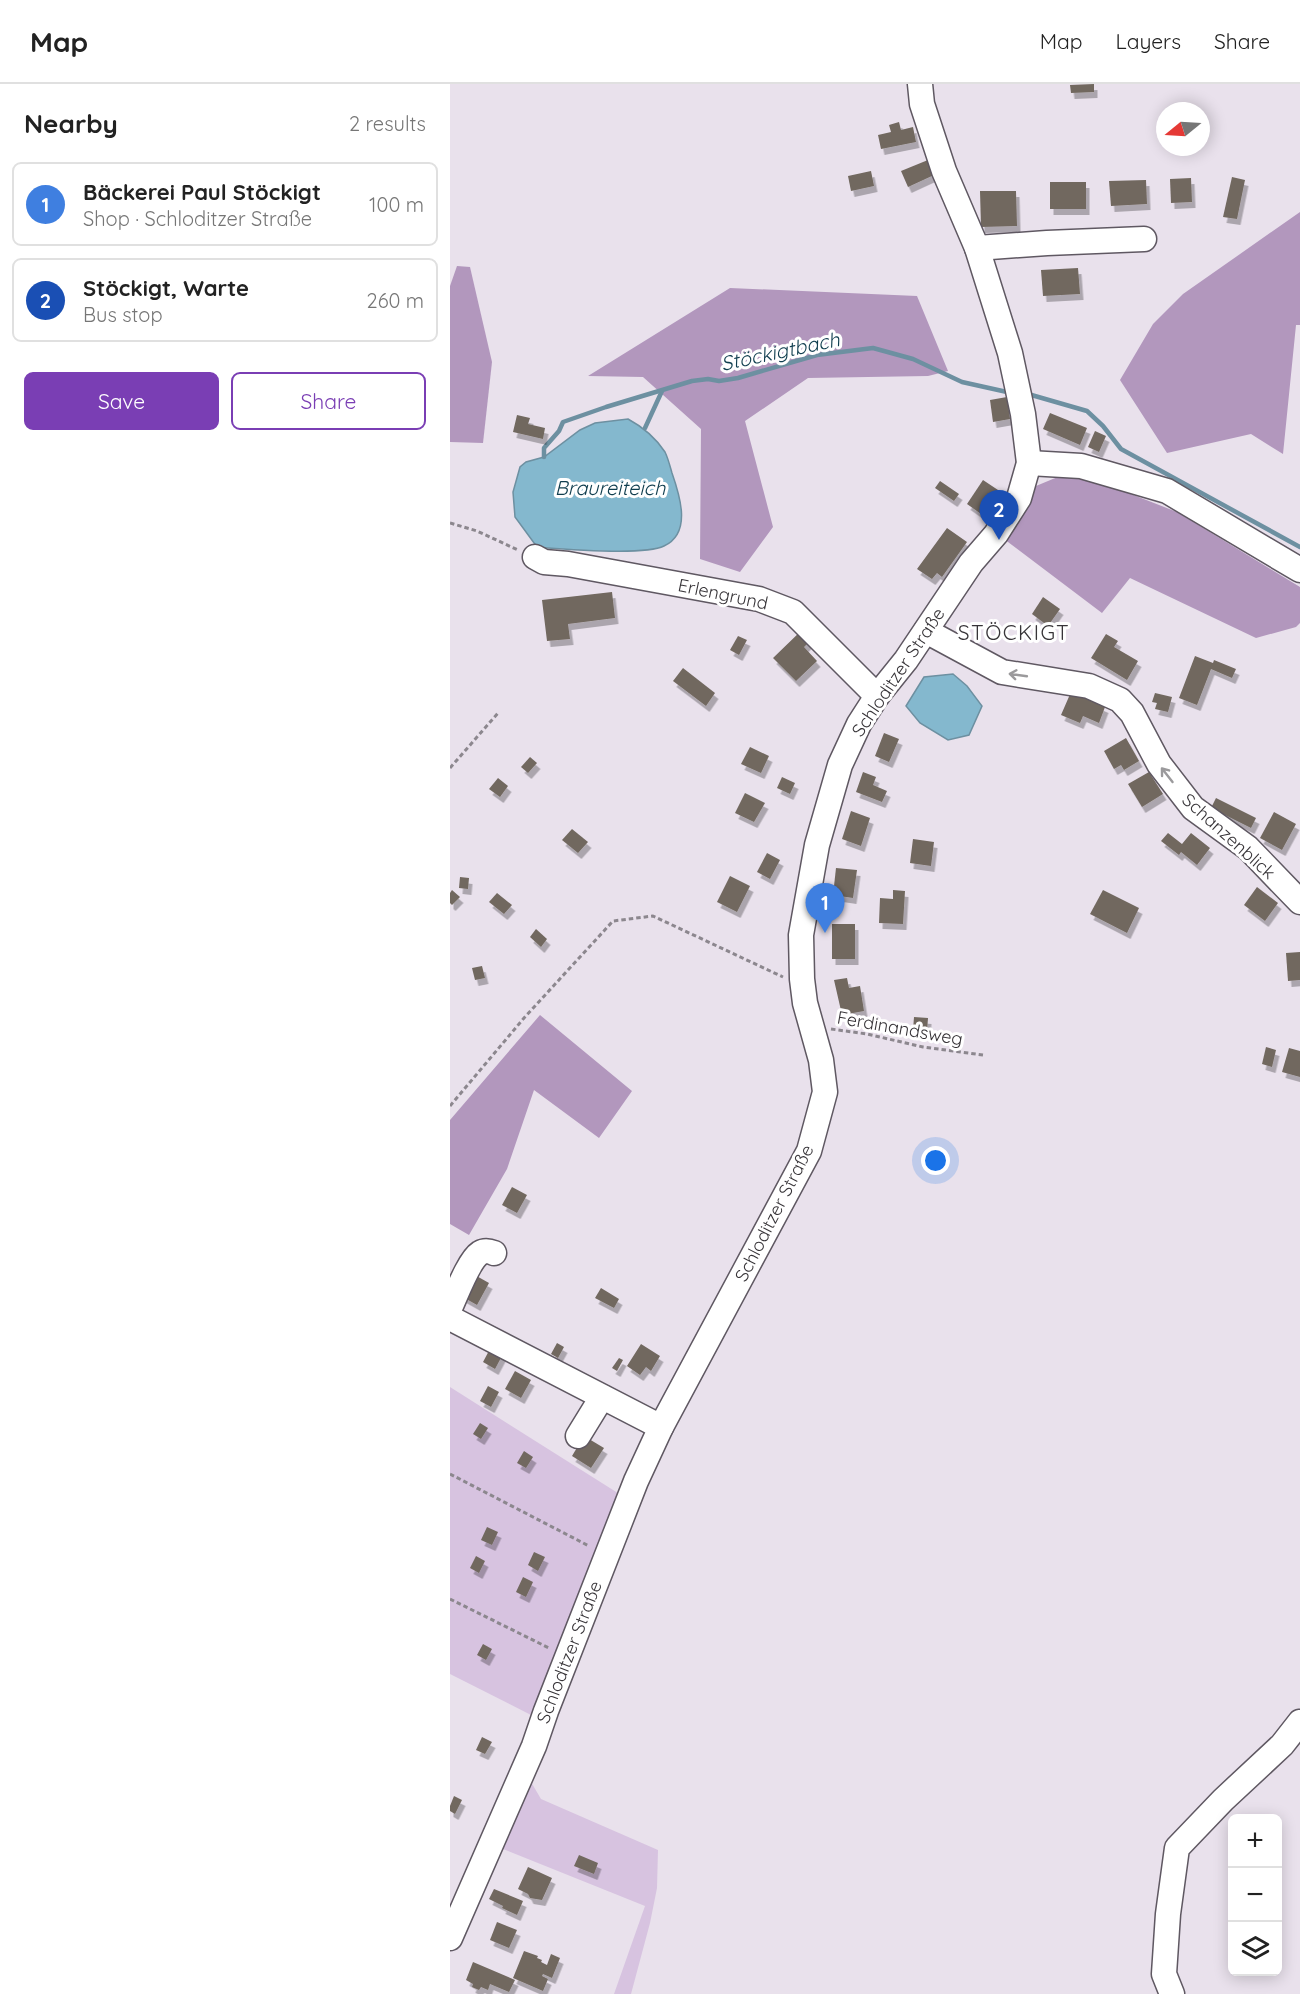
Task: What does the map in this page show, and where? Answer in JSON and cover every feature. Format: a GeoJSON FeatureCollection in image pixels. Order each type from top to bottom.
{"type":"FeatureCollection","features":[{"type":"Feature","properties":{"kind":"street","name":"Schloditzer Straße"},"geometry":{"type":"LineString","coordinates":[[450,1938],[534,1746],[636,1481],[661,1427],[809,1151],[825,1092],[821,1060],[805,1003],[801,935],[817,845],[840,765],[859,724],[926,631],[971,563],[996,534],[1019,498],[1029,463],[1023,414],[1010,353],[976,248],[944,171],[922,104],[920,84]]}},
{"type":"Feature","properties":{"kind":"street"},"geometry":{"type":"LineString","coordinates":[[976,248],[1144,239]]}},
{"type":"Feature","properties":{"kind":"street"},"geometry":{"type":"LineString","coordinates":[[1029,463],[1081,466],[1167,491],[1300,570]]}},
{"type":"Feature","properties":{"kind":"street","name":"Erlengrund"},"geometry":{"type":"LineString","coordinates":[[535,557],[544,562],[568,564],[759,599],[793,612],[878,696]]}},
{"type":"Feature","properties":{"kind":"street","name":"Schanzenblick"},"geometry":{"type":"LineString","coordinates":[[926,631],[1002,672],[1089,686],[1120,700],[1132,713],[1158,764],[1193,808],[1248,848],[1300,902]]}},
{"type":"Feature","properties":{"kind":"street"},"geometry":{"type":"LineString","coordinates":[[450,1308],[474,1258],[482,1252],[494,1253]]}},
{"type":"Feature","properties":{"kind":"street"},"geometry":{"type":"LineString","coordinates":[[450,1318],[661,1427]]}},
{"type":"Feature","properties":{"kind":"street"},"geometry":{"type":"LineString","coordinates":[[578,1436],[602,1397]]}},
{"type":"Feature","properties":{"kind":"street"},"geometry":{"type":"LineString","coordinates":[[1172,1994],[1164,1974],[1168,1914],[1177,1848],[1281,1745],[1300,1722]]}},
{"type":"Feature","properties":{"kind":"path"},"geometry":{"type":"LineString","coordinates":[[450,523],[477,531],[535,557]]}},
{"type":"Feature","properties":{"kind":"path"},"geometry":{"type":"LineString","coordinates":[[450,768],[498,713]]}},
{"type":"Feature","properties":{"kind":"path"},"geometry":{"type":"LineString","coordinates":[[450,1106],[524,1018],[613,921],[653,916],[780,976],[802,979]]}},
{"type":"Feature","properties":{"kind":"path","name":"Ferdinandsweg"},"geometry":{"type":"LineString","coordinates":[[812,1027],[867,1034],[923,1047],[983,1055]]}},
{"type":"Feature","properties":{"kind":"path"},"geometry":{"type":"LineString","coordinates":[[450,1474],[607,1555]]}},
{"type":"Feature","properties":{"kind":"path"},"geometry":{"type":"LineString","coordinates":[[450,1599],[567,1656]]}},
{"type":"Feature","properties":{"kind":"shaded area"},"geometry":{"type":"Polygon","coordinates":[[[1300,212],[1300,325],[1296,325],[1283,454],[1251,434],[1167,453],[1120,380],[1153,324],[1183,294],[1300,212]]]}},
{"type":"Feature","properties":{"kind":"shaded area"},"geometry":{"type":"Polygon","coordinates":[[[457,266],[470,267],[492,362],[483,443],[450,442],[450,286],[457,266]]]}},
{"type":"Feature","properties":{"kind":"shaded area"},"geometry":{"type":"Polygon","coordinates":[[[730,288],[917,296],[948,371],[928,376],[808,378],[745,421],[773,527],[740,572],[700,559],[701,429],[643,377],[588,376],[730,288]]]}},
{"type":"Feature","properties":{"kind":"shaded area"},"geometry":{"type":"Polygon","coordinates":[[[1060,476],[1095,480],[1177,512],[1300,587],[1300,623],[1296,627],[1256,638],[1130,578],[1102,613],[1004,539],[1036,486],[1060,476]]]}},
{"type":"Feature","properties":{"kind":"shaded area"},"geometry":{"type":"Polygon","coordinates":[[[540,1015],[632,1091],[599,1138],[534,1090],[507,1169],[469,1235],[450,1224],[450,1120],[540,1015]]]}},
{"type":"Feature","properties":{"kind":"shaded area"},"geometry":{"type":"Polygon","coordinates":[[[450,1387],[621,1495],[531,1715],[450,1674],[450,1387]]]}},
{"type":"Feature","properties":{"kind":"shaded area"},"geometry":{"type":"Polygon","coordinates":[[[531,1782],[541,1799],[658,1850],[657,1888],[631,1994],[614,1994],[645,1906],[498,1847],[531,1782]]]}},
{"type":"Feature","properties":{"kind":"water","name":"Braureiteich"},"geometry":{"type":"Polygon","coordinates":[[[628,419],[653,437],[667,457],[682,513],[678,532],[673,540],[664,546],[639,551],[537,547],[515,517],[513,492],[520,467],[526,462],[544,457],[580,430],[595,423],[628,419]]]}},
{"type":"Feature","properties":{"kind":"water"},"geometry":{"type":"Polygon","coordinates":[[[953,674],[967,686],[982,706],[969,735],[948,740],[920,723],[906,706],[924,677],[953,674]]]}},
{"type":"Feature","properties":{"kind":"building"},"geometry":{"type":"Polygon","coordinates":[[[1094,84],[1094,92],[1071,93],[1070,85],[1094,84]]]}},
{"type":"Feature","properties":{"kind":"building"},"geometry":{"type":"Polygon","coordinates":[[[899,122],[901,130],[913,127],[916,142],[881,149],[878,135],[891,132],[889,125],[899,122]]]}},
{"type":"Feature","properties":{"kind":"building"},"geometry":{"type":"Polygon","coordinates":[[[928,160],[934,175],[908,187],[901,171],[928,160]]]}},
{"type":"Feature","properties":{"kind":"building"},"geometry":{"type":"Polygon","coordinates":[[[871,171],[874,186],[851,191],[848,176],[871,171]]]}},
{"type":"Feature","properties":{"kind":"building"},"geometry":{"type":"Polygon","coordinates":[[[1232,177],[1245,180],[1237,219],[1223,217],[1232,177]]]}},
{"type":"Feature","properties":{"kind":"building"},"geometry":{"type":"Polygon","coordinates":[[[1191,178],[1192,202],[1171,203],[1170,179],[1191,178]]]}},
{"type":"Feature","properties":{"kind":"building"},"geometry":{"type":"Polygon","coordinates":[[[1146,180],[1147,204],[1111,206],[1109,181],[1146,180]]]}},
{"type":"Feature","properties":{"kind":"building"},"geometry":{"type":"Polygon","coordinates":[[[1050,182],[1086,182],[1086,209],[1050,209],[1050,182]]]}},
{"type":"Feature","properties":{"kind":"building"},"geometry":{"type":"Polygon","coordinates":[[[980,191],[1016,191],[1017,226],[981,227],[980,191]]]}},
{"type":"Feature","properties":{"kind":"building"},"geometry":{"type":"Polygon","coordinates":[[[1078,268],[1080,294],[1043,296],[1041,270],[1078,268]]]}},
{"type":"Feature","properties":{"kind":"building"},"geometry":{"type":"Polygon","coordinates":[[[1007,397],[1010,419],[993,422],[990,400],[1007,397]]]}},
{"type":"Feature","properties":{"kind":"building"},"geometry":{"type":"Polygon","coordinates":[[[1050,413],[1087,428],[1080,445],[1043,429],[1050,413]]]}},
{"type":"Feature","properties":{"kind":"building"},"geometry":{"type":"Polygon","coordinates":[[[517,415],[530,418],[528,424],[545,428],[543,439],[513,432],[517,415]]]}},
{"type":"Feature","properties":{"kind":"building"},"geometry":{"type":"Polygon","coordinates":[[[1095,431],[1106,436],[1099,452],[1088,447],[1095,431]]]}},
{"type":"Feature","properties":{"kind":"building"},"geometry":{"type":"Polygon","coordinates":[[[983,480],[1001,492],[984,516],[967,504],[983,480]]]}},
{"type":"Feature","properties":{"kind":"building"},"geometry":{"type":"Polygon","coordinates":[[[940,481],[959,494],[954,501],[935,488],[940,481]]]}},
{"type":"Feature","properties":{"kind":"building"},"geometry":{"type":"Polygon","coordinates":[[[947,528],[967,542],[942,577],[937,573],[932,579],[917,569],[947,528]]]}},
{"type":"Feature","properties":{"kind":"building"},"geometry":{"type":"Polygon","coordinates":[[[612,592],[615,618],[568,624],[570,639],[547,641],[542,600],[612,592]]]}},
{"type":"Feature","properties":{"kind":"building"},"geometry":{"type":"Polygon","coordinates":[[[1043,597],[1060,609],[1048,626],[1032,614],[1043,597]]]}},
{"type":"Feature","properties":{"kind":"building"},"geometry":{"type":"Polygon","coordinates":[[[804,628],[813,638],[804,647],[817,661],[796,681],[773,658],[804,628]]]}},
{"type":"Feature","properties":{"kind":"building"},"geometry":{"type":"Polygon","coordinates":[[[1106,634],[1118,641],[1114,647],[1138,661],[1127,680],[1091,658],[1106,634]]]}},
{"type":"Feature","properties":{"kind":"building"},"geometry":{"type":"Polygon","coordinates":[[[738,636],[747,640],[739,655],[730,650],[738,636]]]}},
{"type":"Feature","properties":{"kind":"building"},"geometry":{"type":"Polygon","coordinates":[[[1195,656],[1213,663],[1214,660],[1236,669],[1232,678],[1211,669],[1197,705],[1179,698],[1195,656]]]}},
{"type":"Feature","properties":{"kind":"building"},"geometry":{"type":"Polygon","coordinates":[[[683,668],[715,693],[706,706],[673,681],[683,668]]]}},
{"type":"Feature","properties":{"kind":"building"},"geometry":{"type":"Polygon","coordinates":[[[1071,692],[1105,707],[1099,723],[1083,716],[1080,723],[1061,715],[1071,692]]]}},
{"type":"Feature","properties":{"kind":"building"},"geometry":{"type":"Polygon","coordinates":[[[1155,693],[1172,697],[1168,712],[1155,709],[1157,703],[1152,702],[1155,693]]]}},
{"type":"Feature","properties":{"kind":"building"},"geometry":{"type":"Polygon","coordinates":[[[884,733],[899,739],[889,762],[875,756],[884,733]]]}},
{"type":"Feature","properties":{"kind":"building"},"geometry":{"type":"Polygon","coordinates":[[[1126,738],[1139,761],[1124,770],[1121,765],[1114,769],[1104,751],[1126,738]]]}},
{"type":"Feature","properties":{"kind":"building"},"geometry":{"type":"Polygon","coordinates":[[[750,747],[769,756],[761,773],[741,764],[750,747]]]}},
{"type":"Feature","properties":{"kind":"building"},"geometry":{"type":"Polygon","coordinates":[[[530,757],[537,763],[528,773],[521,767],[530,757]]]}},
{"type":"Feature","properties":{"kind":"building"},"geometry":{"type":"Polygon","coordinates":[[[863,772],[876,777],[873,785],[887,791],[882,802],[856,792],[863,772]]]}},
{"type":"Feature","properties":{"kind":"building"},"geometry":{"type":"Polygon","coordinates":[[[1149,772],[1163,794],[1142,807],[1128,784],[1149,772]]]}},
{"type":"Feature","properties":{"kind":"building"},"geometry":{"type":"Polygon","coordinates":[[[782,777],[795,783],[790,794],[777,788],[782,777]]]}},
{"type":"Feature","properties":{"kind":"building"},"geometry":{"type":"Polygon","coordinates":[[[498,778],[508,786],[500,797],[489,789],[498,778]]]}},
{"type":"Feature","properties":{"kind":"building"},"geometry":{"type":"Polygon","coordinates":[[[745,793],[765,803],[754,822],[735,813],[745,793]]]}},
{"type":"Feature","properties":{"kind":"building"},"geometry":{"type":"Polygon","coordinates":[[[1216,798],[1256,818],[1251,828],[1211,808],[1216,798]]]}},
{"type":"Feature","properties":{"kind":"building"},"geometry":{"type":"Polygon","coordinates":[[[851,811],[870,818],[861,846],[842,839],[851,811]]]}},
{"type":"Feature","properties":{"kind":"building"},"geometry":{"type":"Polygon","coordinates":[[[1274,812],[1296,824],[1282,850],[1260,838],[1274,812]]]}},
{"type":"Feature","properties":{"kind":"building"},"geometry":{"type":"Polygon","coordinates":[[[572,829],[588,842],[578,853],[562,840],[572,829]]]}},
{"type":"Feature","properties":{"kind":"building"},"geometry":{"type":"Polygon","coordinates":[[[1168,833],[1182,844],[1191,833],[1210,848],[1197,865],[1181,852],[1179,855],[1161,841],[1168,833]]]}},
{"type":"Feature","properties":{"kind":"building"},"geometry":{"type":"Polygon","coordinates":[[[913,839],[934,842],[931,866],[910,863],[913,839]]]}},
{"type":"Feature","properties":{"kind":"building"},"geometry":{"type":"Polygon","coordinates":[[[767,853],[780,860],[770,879],[757,872],[767,853]]]}},
{"type":"Feature","properties":{"kind":"building"},"geometry":{"type":"Polygon","coordinates":[[[836,868],[857,870],[853,898],[833,895],[836,868]]]}},
{"type":"Feature","properties":{"kind":"building"},"geometry":{"type":"Polygon","coordinates":[[[730,876],[750,886],[737,912],[717,902],[730,876]]]}},
{"type":"Feature","properties":{"kind":"building"},"geometry":{"type":"Polygon","coordinates":[[[460,877],[469,878],[468,889],[459,888],[460,877]]]}},
{"type":"Feature","properties":{"kind":"building"},"geometry":{"type":"Polygon","coordinates":[[[1257,887],[1278,903],[1265,921],[1244,905],[1257,887]]]}},
{"type":"Feature","properties":{"kind":"building"},"geometry":{"type":"Polygon","coordinates":[[[452,890],[460,897],[452,905],[450,893],[452,890]]]}},
{"type":"Feature","properties":{"kind":"building"},"geometry":{"type":"Polygon","coordinates":[[[893,890],[905,891],[903,924],[879,923],[880,898],[893,899],[893,890]]]}},
{"type":"Feature","properties":{"kind":"building"},"geometry":{"type":"Polygon","coordinates":[[[1103,890],[1139,908],[1127,933],[1090,914],[1103,890]]]}},
{"type":"Feature","properties":{"kind":"building"},"geometry":{"type":"Polygon","coordinates":[[[497,893],[512,905],[504,914],[489,902],[497,893]]]}},
{"type":"Feature","properties":{"kind":"building"},"geometry":{"type":"Polygon","coordinates":[[[832,924],[855,924],[855,959],[832,959],[832,924]]]}},
{"type":"Feature","properties":{"kind":"building"},"geometry":{"type":"Polygon","coordinates":[[[536,929],[547,939],[541,947],[530,937],[536,929]]]}},
{"type":"Feature","properties":{"kind":"building"},"geometry":{"type":"Polygon","coordinates":[[[1300,952],[1300,980],[1288,981],[1286,953],[1300,952]]]}},
{"type":"Feature","properties":{"kind":"building"},"geometry":{"type":"Polygon","coordinates":[[[482,966],[485,978],[475,980],[472,968],[482,966]]]}},
{"type":"Feature","properties":{"kind":"building"},"geometry":{"type":"Polygon","coordinates":[[[847,978],[849,988],[860,986],[864,1011],[842,1015],[834,980],[847,978]]]}},
{"type":"Feature","properties":{"kind":"building"},"geometry":{"type":"Polygon","coordinates":[[[914,1017],[928,1018],[927,1031],[913,1030],[914,1017]]]}},
{"type":"Feature","properties":{"kind":"building"},"geometry":{"type":"Polygon","coordinates":[[[1266,1047],[1276,1050],[1272,1067],[1262,1064],[1266,1047]]]}},
{"type":"Feature","properties":{"kind":"building"},"geometry":{"type":"Polygon","coordinates":[[[1289,1048],[1300,1051],[1300,1077],[1282,1072],[1289,1048]]]}},
{"type":"Feature","properties":{"kind":"building"},"geometry":{"type":"Polygon","coordinates":[[[512,1187],[527,1195],[517,1213],[502,1205],[512,1187]]]}},
{"type":"Feature","properties":{"kind":"building"},"geometry":{"type":"Polygon","coordinates":[[[473,1274],[489,1283],[477,1305],[461,1296],[473,1274]]]}},
{"type":"Feature","properties":{"kind":"building"},"geometry":{"type":"Polygon","coordinates":[[[601,1288],[619,1299],[614,1308],[595,1298],[601,1288]]]}},
{"type":"Feature","properties":{"kind":"building"},"geometry":{"type":"Polygon","coordinates":[[[557,1343],[564,1347],[558,1358],[551,1354],[557,1343]]]}},
{"type":"Feature","properties":{"kind":"building"},"geometry":{"type":"Polygon","coordinates":[[[641,1344],[660,1356],[651,1371],[646,1367],[640,1375],[627,1366],[641,1344]]]}},
{"type":"Feature","properties":{"kind":"building"},"geometry":{"type":"Polygon","coordinates":[[[491,1347],[503,1354],[495,1369],[483,1362],[491,1347]]]}},
{"type":"Feature","properties":{"kind":"building"},"geometry":{"type":"Polygon","coordinates":[[[619,1358],[623,1360],[617,1371],[612,1368],[619,1358]]]}},
{"type":"Feature","properties":{"kind":"building"},"geometry":{"type":"Polygon","coordinates":[[[515,1371],[531,1380],[521,1398],[505,1389],[515,1371]]]}},
{"type":"Feature","properties":{"kind":"building"},"geometry":{"type":"Polygon","coordinates":[[[488,1386],[499,1392],[491,1407],[480,1401],[488,1386]]]}},
{"type":"Feature","properties":{"kind":"building"},"geometry":{"type":"Polygon","coordinates":[[[480,1423],[488,1428],[481,1439],[473,1434],[480,1423]]]}},
{"type":"Feature","properties":{"kind":"building"},"geometry":{"type":"Polygon","coordinates":[[[584,1436],[604,1448],[591,1468],[572,1456],[584,1436]]]}},
{"type":"Feature","properties":{"kind":"building"},"geometry":{"type":"Polygon","coordinates":[[[524,1451],[533,1457],[526,1468],[517,1463],[524,1451]]]}},
{"type":"Feature","properties":{"kind":"building"},"geometry":{"type":"Polygon","coordinates":[[[487,1527],[498,1532],[492,1545],[481,1540],[487,1527]]]}},
{"type":"Feature","properties":{"kind":"building"},"geometry":{"type":"Polygon","coordinates":[[[534,1552],[545,1557],[538,1571],[528,1565],[534,1552]]]}},
{"type":"Feature","properties":{"kind":"building"},"geometry":{"type":"Polygon","coordinates":[[[476,1556],[485,1561],[479,1573],[470,1568],[476,1556]]]}},
{"type":"Feature","properties":{"kind":"building"},"geometry":{"type":"Polygon","coordinates":[[[523,1577],[533,1582],[526,1597],[516,1592],[523,1577]]]}},
{"type":"Feature","properties":{"kind":"building"},"geometry":{"type":"Polygon","coordinates":[[[483,1644],[492,1649],[486,1660],[477,1655],[483,1644]]]}},
{"type":"Feature","properties":{"kind":"building"},"geometry":{"type":"Polygon","coordinates":[[[482,1737],[492,1742],[485,1754],[476,1750],[482,1737]]]}},
{"type":"Feature","properties":{"kind":"building"},"geometry":{"type":"Polygon","coordinates":[[[454,1796],[462,1800],[455,1814],[450,1811],[454,1796]]]}},
{"type":"Feature","properties":{"kind":"building"},"geometry":{"type":"Polygon","coordinates":[[[579,1855],[598,1863],[594,1874],[574,1866],[579,1855]]]}},
{"type":"Feature","properties":{"kind":"building"},"geometry":{"type":"Polygon","coordinates":[[[528,1867],[552,1878],[542,1900],[530,1898],[528,1894],[518,1889],[528,1867]]]}},
{"type":"Feature","properties":{"kind":"building"},"geometry":{"type":"Polygon","coordinates":[[[494,1889],[523,1901],[517,1915],[489,1899],[494,1889]]]}},
{"type":"Feature","properties":{"kind":"building"},"geometry":{"type":"Polygon","coordinates":[[[497,1922],[517,1930],[509,1948],[490,1940],[497,1922]]]}},
{"type":"Feature","properties":{"kind":"building"},"geometry":{"type":"Polygon","coordinates":[[[524,1951],[538,1956],[541,1962],[547,1965],[551,1954],[560,1958],[552,1978],[543,1974],[542,1976],[548,1979],[543,1991],[513,1978],[524,1951]]]}},
{"type":"Feature","properties":{"kind":"building"},"geometry":{"type":"Polygon","coordinates":[[[473,1962],[515,1980],[509,1992],[490,1984],[488,1990],[472,1987],[473,1984],[466,1980],[473,1962]]]}},
{"type":"Feature","properties":{"kind":"waterway","name":"Stöckigtbach"},"geometry":{"type":"LineString","coordinates":[[544,457],[544,448],[559,431],[563,422],[692,381],[738,378],[817,355],[873,348],[913,359],[962,382],[1007,392]]}},
{"type":"Feature","properties":{"kind":"waterway"},"geometry":{"type":"LineString","coordinates":[[645,428],[662,391]]}},
{"type":"Feature","properties":{"kind":"waterway","name":"Stöckigtbach"},"geometry":{"type":"LineString","coordinates":[[1028,394],[1087,411],[1103,426],[1121,449],[1300,547]]}},
{"type":"Feature","properties":{"kind":"place","name":"Stöckigt, Warte"},"geometry":{"type":"Point","coordinates":[999,540]}},
{"type":"Feature","properties":{"kind":"place","name":"Bäckerei Paul Stöckigt"},"geometry":{"type":"Point","coordinates":[825,933]}},
{"type":"Feature","properties":{"kind":"district","name":"STÖCKIGT"},"geometry":{"type":"Point","coordinates":[1014,632]}}]}
